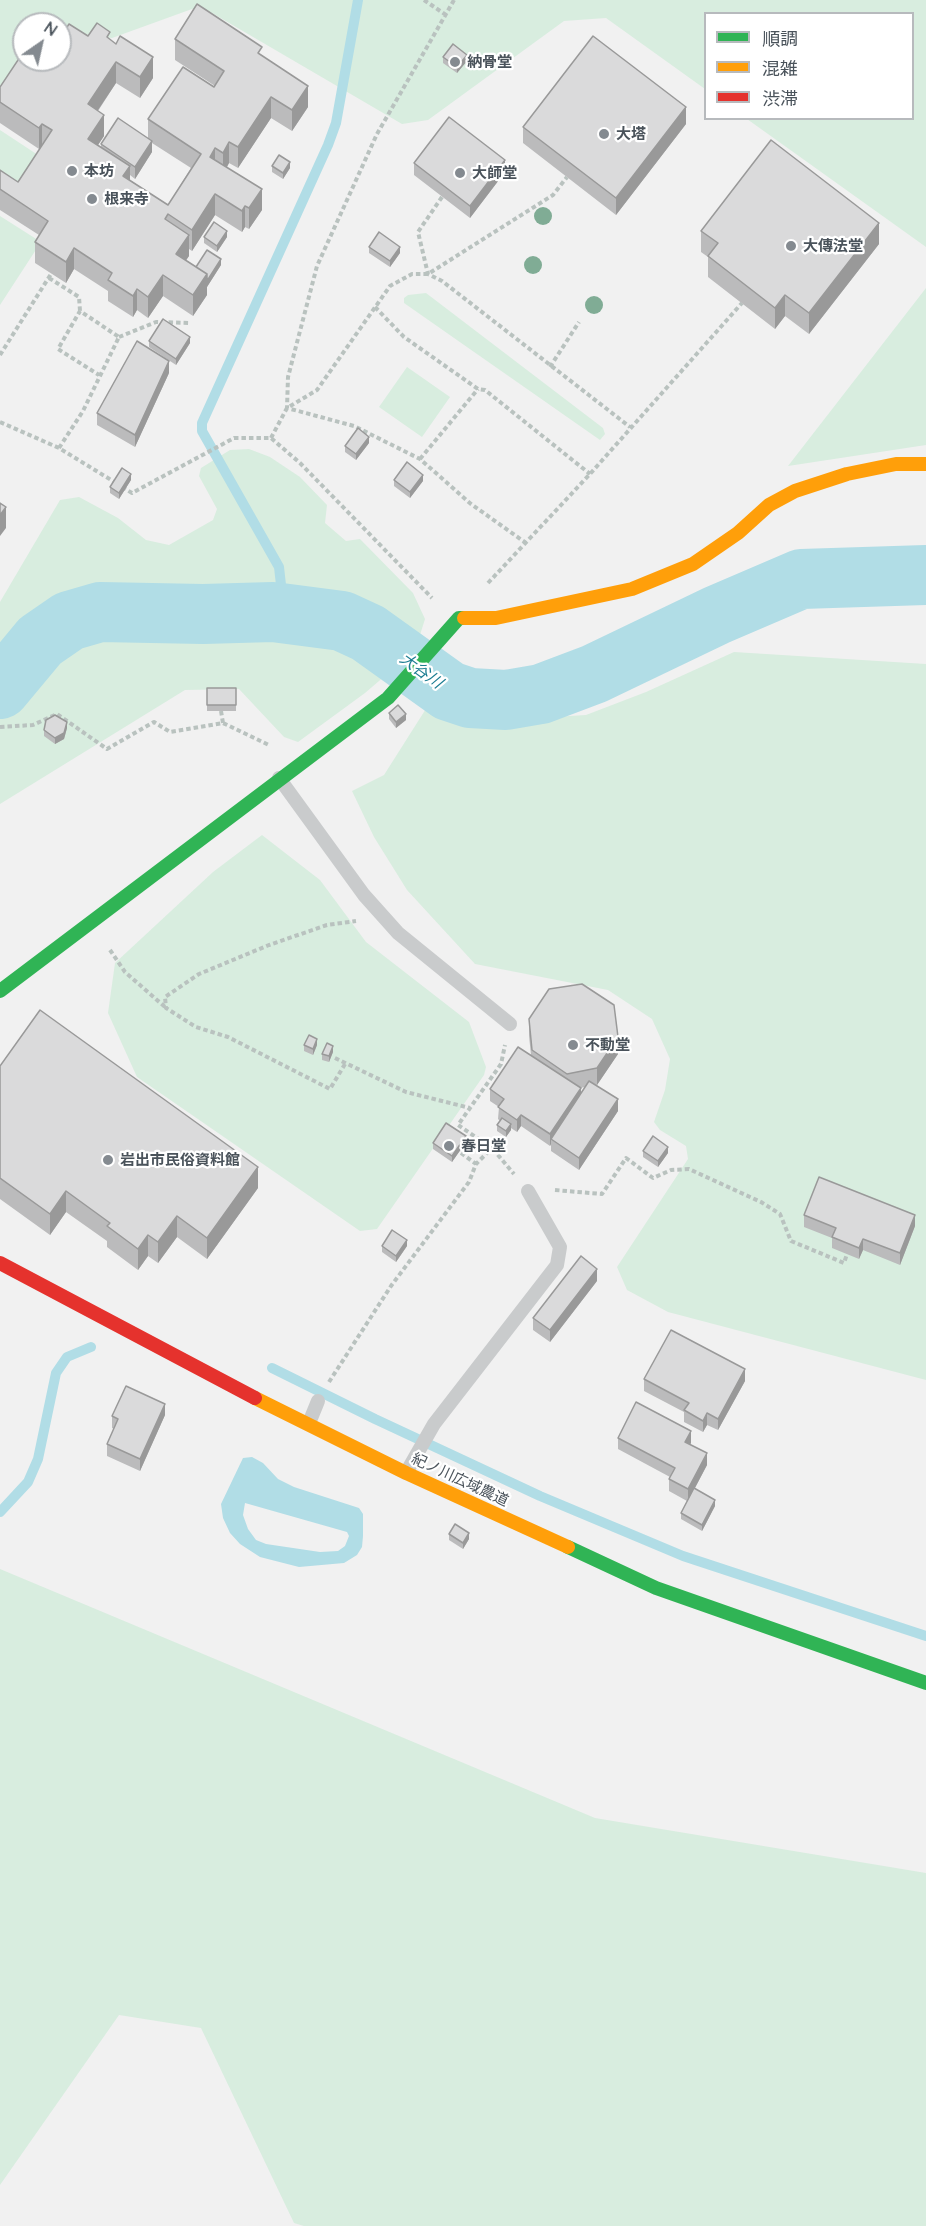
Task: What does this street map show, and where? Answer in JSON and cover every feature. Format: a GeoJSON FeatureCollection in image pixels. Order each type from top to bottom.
{"type":"FeatureCollection","features":[{"type":"Feature","properties":{"kind":"street"},"geometry":{"type":"LineString","coordinates":[[0,991],[279,778],[388,698],[459,618],[496,618],[632,589],[693,564],[738,533],[769,505],[795,490],[847,474],[896,464],[926,464]]}},
{"type":"Feature","properties":{"kind":"street","name":"紀ノ川広域農道"},"geometry":{"type":"LineString","coordinates":[[0,1263],[210,1375],[406,1473],[656,1588],[926,1683]]}},
{"type":"Feature","properties":{"kind":"lane"},"geometry":{"type":"LineString","coordinates":[[279,778],[364,895],[398,933],[510,1024]]}},
{"type":"Feature","properties":{"kind":"lane"},"geometry":{"type":"LineString","coordinates":[[406,1473],[434,1424],[557,1265],[560,1246],[528,1191]]}},
{"type":"Feature","properties":{"kind":"lane"},"geometry":{"type":"LineString","coordinates":[[309,1423],[318,1401]]}},
{"type":"Feature","properties":{"kind":"path"},"geometry":{"type":"LineString","coordinates":[[424,0],[446,15]]}},
{"type":"Feature","properties":{"kind":"path"},"geometry":{"type":"LineString","coordinates":[[271,438],[287,408],[288,377],[317,266],[377,134],[454,0]]}},
{"type":"Feature","properties":{"kind":"path"},"geometry":{"type":"LineString","coordinates":[[428,274],[553,195],[567,177]]}},
{"type":"Feature","properties":{"kind":"path"},"geometry":{"type":"LineString","coordinates":[[428,274],[418,232],[442,197]]}},
{"type":"Feature","properties":{"kind":"path"},"geometry":{"type":"LineString","coordinates":[[287,408],[317,390],[390,286],[412,274],[428,274],[442,281],[630,427]]}},
{"type":"Feature","properties":{"kind":"path"},"geometry":{"type":"LineString","coordinates":[[0,355],[50,276],[79,297],[80,311],[58,349],[99,375]]}},
{"type":"Feature","properties":{"kind":"path"},"geometry":{"type":"LineString","coordinates":[[488,584],[590,474],[742,303]]}},
{"type":"Feature","properties":{"kind":"path"},"geometry":{"type":"LineString","coordinates":[[375,307],[404,337],[478,389],[485,390],[590,474]]}},
{"type":"Feature","properties":{"kind":"path"},"geometry":{"type":"LineString","coordinates":[[80,311],[119,337]]}},
{"type":"Feature","properties":{"kind":"path"},"geometry":{"type":"LineString","coordinates":[[59,448],[83,411],[119,337],[156,322],[191,323]]}},
{"type":"Feature","properties":{"kind":"path"},"geometry":{"type":"LineString","coordinates":[[550,367],[579,322]]}},
{"type":"Feature","properties":{"kind":"path"},"geometry":{"type":"LineString","coordinates":[[420,459],[478,389]]}},
{"type":"Feature","properties":{"kind":"path"},"geometry":{"type":"LineString","coordinates":[[287,408],[354,426],[420,459],[471,504],[526,543]]}},
{"type":"Feature","properties":{"kind":"path"},"geometry":{"type":"LineString","coordinates":[[0,422],[59,448],[132,493],[234,438],[271,438],[300,462],[436,602],[459,618]]}},
{"type":"Feature","properties":{"kind":"path"},"geometry":{"type":"LineString","coordinates":[[221,711],[223,723]]}},
{"type":"Feature","properties":{"kind":"path"},"geometry":{"type":"LineString","coordinates":[[0,727],[33,725],[57,714],[107,749],[154,722],[170,732],[223,723],[302,761]]}},
{"type":"Feature","properties":{"kind":"path"},"geometry":{"type":"LineString","coordinates":[[166,1008],[165,997],[199,974],[268,945],[327,925],[384,916]]}},
{"type":"Feature","properties":{"kind":"path"},"geometry":{"type":"LineString","coordinates":[[90,921],[125,972],[166,1008],[196,1027],[228,1037],[330,1089],[345,1064]]}},
{"type":"Feature","properties":{"kind":"path"},"geometry":{"type":"LineString","coordinates":[[492,1148],[458,1125],[501,1064],[510,1024]]}},
{"type":"Feature","properties":{"kind":"path"},"geometry":{"type":"LineString","coordinates":[[335,1058],[406,1092],[470,1108]]}},
{"type":"Feature","properties":{"kind":"path"},"geometry":{"type":"LineString","coordinates":[[330,1381],[391,1286],[469,1182],[476,1164],[500,1137]]}},
{"type":"Feature","properties":{"kind":"path"},"geometry":{"type":"LineString","coordinates":[[461,1153],[476,1164]]}},
{"type":"Feature","properties":{"kind":"path"},"geometry":{"type":"LineString","coordinates":[[605,1189],[626,1158],[653,1178],[671,1170],[689,1169],[761,1202],[780,1214],[791,1241],[844,1263],[847,1254]]}},
{"type":"Feature","properties":{"kind":"green space"},"geometry":{"type":"Polygon","coordinates":[[[0,0],[926,0],[926,247],[748,120],[914,120],[914,12],[704,12],[704,88],[606,18],[564,21],[428,120],[402,124],[212,13],[192,9],[112,38],[72,32],[72,12],[12,12],[12,72],[16,72],[0,98],[0,0]]]}},
{"type":"Feature","properties":{"kind":"green space"},"geometry":{"type":"Polygon","coordinates":[[[0,130],[41,157],[15,194],[0,184],[0,130]]]}},
{"type":"Feature","properties":{"kind":"green space"},"geometry":{"type":"Polygon","coordinates":[[[0,216],[41,242],[0,305],[0,216]]]}},
{"type":"Feature","properties":{"kind":"green space"},"geometry":{"type":"Polygon","coordinates":[[[926,288],[926,445],[788,466],[926,288]]]}},
{"type":"Feature","properties":{"kind":"green space"},"geometry":{"type":"Polygon","coordinates":[[[426,293],[603,428],[605,434],[600,440],[404,303],[404,298],[408,295],[426,293]]]}},
{"type":"Feature","properties":{"kind":"green space"},"geometry":{"type":"Polygon","coordinates":[[[407,367],[450,397],[422,437],[379,407],[407,367]]]}},
{"type":"Feature","properties":{"kind":"green space"},"geometry":{"type":"Polygon","coordinates":[[[249,449],[270,457],[300,477],[327,505],[325,523],[346,541],[360,539],[413,593],[425,619],[420,635],[393,669],[365,693],[298,742],[284,737],[239,689],[185,690],[0,804],[0,602],[60,500],[79,497],[118,518],[146,540],[169,545],[213,520],[217,509],[199,476],[201,468],[230,450],[249,449]]]}},
{"type":"Feature","properties":{"kind":"green space"},"geometry":{"type":"Polygon","coordinates":[[[734,652],[926,664],[926,1380],[668,1312],[627,1290],[617,1267],[688,1159],[686,1146],[660,1130],[654,1122],[665,1090],[670,1059],[652,1019],[608,990],[475,964],[407,890],[374,837],[352,791],[384,775],[429,704],[504,720],[586,715],[646,692],[734,652]]]}},
{"type":"Feature","properties":{"kind":"green space"},"geometry":{"type":"Polygon","coordinates":[[[262,835],[320,880],[366,942],[469,1022],[486,1067],[484,1075],[377,1229],[360,1231],[137,1077],[108,1013],[115,963],[213,872],[262,835]]]}},
{"type":"Feature","properties":{"kind":"green space"},"geometry":{"type":"Polygon","coordinates":[[[0,1569],[595,1818],[926,1873],[926,2226],[304,2226],[294,2223],[201,2028],[119,2015],[0,2185],[0,1569]]]}},
{"type":"Feature","properties":{"kind":"water"},"geometry":{"type":"Polygon","coordinates":[[[252,1457],[263,1463],[278,1479],[294,1487],[359,1508],[363,1514],[363,1536],[362,1547],[357,1555],[344,1563],[299,1567],[260,1557],[240,1544],[230,1533],[223,1518],[221,1504],[243,1458],[252,1457]],[[245,1503],[243,1515],[248,1529],[256,1540],[266,1544],[320,1552],[338,1551],[345,1546],[349,1536],[347,1532],[245,1503]]]}},
{"type":"Feature","properties":{"kind":"building","name":"本坊"},"geometry":{"type":"Polygon","coordinates":[[[197,4],[262,47],[258,53],[308,86],[292,110],[271,97],[238,147],[229,142],[223,153],[215,148],[210,157],[262,189],[249,208],[245,206],[242,211],[215,194],[192,230],[168,214],[165,219],[189,235],[176,254],[207,274],[193,295],[163,275],[148,297],[137,289],[133,296],[108,280],[112,273],[74,248],[66,262],[35,242],[48,221],[0,189],[0,170],[18,182],[52,130],[42,124],[39,128],[0,102],[0,87],[12,69],[12,72],[72,72],[72,26],[88,36],[97,23],[110,32],[107,37],[116,44],[120,36],[153,57],[140,77],[116,62],[88,104],[104,115],[88,139],[130,166],[123,176],[168,205],[201,154],[148,119],[183,67],[214,87],[224,71],[175,39],[197,4]]]}},
{"type":"Feature","properties":{"kind":"building","name":"大塔"},"geometry":{"type":"Polygon","coordinates":[[[593,36],[686,107],[616,198],[523,127],[593,36]]]}},
{"type":"Feature","properties":{"kind":"building"},"geometry":{"type":"Polygon","coordinates":[[[453,44],[467,55],[457,67],[443,57],[453,44]]]}},
{"type":"Feature","properties":{"kind":"building","name":"大師堂"},"geometry":{"type":"Polygon","coordinates":[[[449,117],[505,160],[470,206],[414,163],[449,117]]]}},
{"type":"Feature","properties":{"kind":"building"},"geometry":{"type":"Polygon","coordinates":[[[118,118],[152,141],[135,167],[101,144],[118,118]]]}},
{"type":"Feature","properties":{"kind":"building","name":"大傳法堂"},"geometry":{"type":"Polygon","coordinates":[[[771,140],[879,223],[809,313],[785,295],[775,308],[708,256],[718,243],[701,231],[771,140]]]}},
{"type":"Feature","properties":{"kind":"building"},"geometry":{"type":"Polygon","coordinates":[[[279,155],[290,162],[283,173],[272,166],[279,155]]]}},
{"type":"Feature","properties":{"kind":"building"},"geometry":{"type":"Polygon","coordinates":[[[214,222],[227,231],[217,246],[204,237],[214,222]]]}},
{"type":"Feature","properties":{"kind":"building"},"geometry":{"type":"Polygon","coordinates":[[[379,232],[400,247],[390,261],[369,247],[379,232]]]}},
{"type":"Feature","properties":{"kind":"building"},"geometry":{"type":"Polygon","coordinates":[[[207,250],[221,259],[207,281],[207,274],[196,267],[207,250]]]}},
{"type":"Feature","properties":{"kind":"building"},"geometry":{"type":"Polygon","coordinates":[[[163,319],[190,337],[176,359],[149,341],[163,319]]]}},
{"type":"Feature","properties":{"kind":"building"},"geometry":{"type":"Polygon","coordinates":[[[137,341],[169,361],[135,435],[97,413],[137,341]]]}},
{"type":"Feature","properties":{"kind":"building"},"geometry":{"type":"Polygon","coordinates":[[[358,428],[369,437],[356,454],[345,446],[358,428]]]}},
{"type":"Feature","properties":{"kind":"building"},"geometry":{"type":"Polygon","coordinates":[[[407,462],[423,475],[410,492],[394,480],[407,462]]]}},
{"type":"Feature","properties":{"kind":"building"},"geometry":{"type":"Polygon","coordinates":[[[122,468],[131,474],[119,493],[110,487],[122,468]]]}},
{"type":"Feature","properties":{"kind":"building"},"geometry":{"type":"Polygon","coordinates":[[[0,503],[6,507],[0,515],[0,503]]]}},
{"type":"Feature","properties":{"kind":"building"},"geometry":{"type":"Polygon","coordinates":[[[207,688],[236,688],[236,705],[207,705],[207,688]]]}},
{"type":"Feature","properties":{"kind":"building"},"geometry":{"type":"Polygon","coordinates":[[[398,705],[406,714],[396,722],[389,713],[398,705]]]}},
{"type":"Feature","properties":{"kind":"building"},"geometry":{"type":"Polygon","coordinates":[[[55,715],[67,722],[64,733],[55,738],[44,730],[46,720],[55,715]]]}},
{"type":"Feature","properties":{"kind":"building","name":"不動堂"},"geometry":{"type":"Polygon","coordinates":[[[582,984],[614,1005],[618,1037],[597,1068],[567,1074],[532,1050],[529,1019],[549,989],[582,984]]]}},
{"type":"Feature","properties":{"kind":"building"},"geometry":{"type":"Polygon","coordinates":[[[40,1010],[258,1167],[207,1238],[177,1216],[158,1242],[148,1235],[138,1249],[107,1226],[110,1223],[66,1191],[50,1214],[0,1178],[0,1066],[40,1010]]]}},
{"type":"Feature","properties":{"kind":"building"},"geometry":{"type":"Polygon","coordinates":[[[309,1035],[317,1039],[313,1049],[304,1045],[309,1035]]]}},
{"type":"Feature","properties":{"kind":"building"},"geometry":{"type":"Polygon","coordinates":[[[327,1043],[333,1046],[329,1056],[322,1054],[327,1043]]]}},
{"type":"Feature","properties":{"kind":"building"},"geometry":{"type":"Polygon","coordinates":[[[518,1047],[581,1088],[550,1134],[521,1115],[517,1120],[498,1107],[504,1099],[490,1089],[518,1047]]]}},
{"type":"Feature","properties":{"kind":"building"},"geometry":{"type":"Polygon","coordinates":[[[589,1081],[618,1099],[579,1158],[551,1139],[589,1081]]]}},
{"type":"Feature","properties":{"kind":"building"},"geometry":{"type":"Polygon","coordinates":[[[502,1118],[511,1124],[506,1131],[497,1125],[502,1118]]]}},
{"type":"Feature","properties":{"kind":"building","name":"春日堂"},"geometry":{"type":"Polygon","coordinates":[[[446,1123],[466,1136],[452,1156],[433,1143],[446,1123]]]}},
{"type":"Feature","properties":{"kind":"building"},"geometry":{"type":"Polygon","coordinates":[[[653,1136],[668,1147],[658,1161],[643,1151],[653,1136]]]}},
{"type":"Feature","properties":{"kind":"building"},"geometry":{"type":"Polygon","coordinates":[[[819,1177],[915,1215],[900,1253],[863,1239],[859,1248],[832,1237],[836,1228],[804,1215],[819,1177]]]}},
{"type":"Feature","properties":{"kind":"building"},"geometry":{"type":"Polygon","coordinates":[[[392,1230],[407,1240],[396,1256],[382,1246],[392,1230]]]}},
{"type":"Feature","properties":{"kind":"building"},"geometry":{"type":"Polygon","coordinates":[[[581,1256],[597,1269],[550,1330],[533,1318],[581,1256]]]}},
{"type":"Feature","properties":{"kind":"building"},"geometry":{"type":"Polygon","coordinates":[[[671,1330],[745,1369],[718,1419],[707,1413],[703,1421],[684,1410],[689,1403],[644,1379],[671,1330]]]}},
{"type":"Feature","properties":{"kind":"building"},"geometry":{"type":"Polygon","coordinates":[[[126,1386],[165,1404],[140,1459],[107,1444],[118,1419],[112,1416],[126,1386]]]}},
{"type":"Feature","properties":{"kind":"building"},"geometry":{"type":"Polygon","coordinates":[[[636,1402],[691,1431],[685,1442],[707,1453],[688,1489],[669,1479],[675,1468],[618,1438],[636,1402]]]}},
{"type":"Feature","properties":{"kind":"building"},"geometry":{"type":"Polygon","coordinates":[[[694,1488],[715,1500],[702,1525],[681,1513],[694,1488]]]}},
{"type":"Feature","properties":{"kind":"building"},"geometry":{"type":"Polygon","coordinates":[[[455,1524],[469,1533],[463,1543],[449,1534],[455,1524]]]}},
{"type":"Feature","properties":{"kind":"waterway"},"geometry":{"type":"LineString","coordinates":[[273,612],[281,585],[279,567],[202,431],[202,423],[328,145],[336,123],[358,0]]}},
{"type":"Feature","properties":{"kind":"waterway","name":"大谷川"},"geometry":{"type":"LineString","coordinates":[[0,689],[40,641],[69,621],[100,612],[203,614],[273,612],[342,621],[368,633],[449,691],[470,698],[506,700],[541,694],[594,674],[717,615],[801,579],[926,575]]}},
{"type":"Feature","properties":{"kind":"waterway"},"geometry":{"type":"LineString","coordinates":[[0,1512],[28,1482],[38,1459],[56,1373],[67,1357],[91,1347]]}},
{"type":"Feature","properties":{"kind":"waterway"},"geometry":{"type":"LineString","coordinates":[[272,1368],[540,1496],[683,1556],[926,1636]]}},
{"type":"Feature","properties":{"kind":"traffic: fast"},"geometry":{"type":"LineString","coordinates":[[0,991],[388,698],[459,618],[464,618]]}},
{"type":"Feature","properties":{"kind":"traffic: fast"},"geometry":{"type":"LineString","coordinates":[[568,1547],[656,1588],[926,1683]]}},
{"type":"Feature","properties":{"kind":"traffic: slow"},"geometry":{"type":"LineString","coordinates":[[464,618],[496,618],[632,589],[693,564],[738,533],[769,505],[795,491],[847,474],[896,464],[926,464]]}},
{"type":"Feature","properties":{"kind":"traffic: slow"},"geometry":{"type":"LineString","coordinates":[[255,1398],[406,1473],[568,1547]]}},
{"type":"Feature","properties":{"kind":"traffic: jam"},"geometry":{"type":"LineString","coordinates":[[0,1263],[255,1398]]}},
{"type":"Feature","properties":{"kind":"place","name":"納骨堂"},"geometry":{"type":"Point","coordinates":[455,62]}},
{"type":"Feature","properties":{"kind":"place","name":"大塔"},"geometry":{"type":"Point","coordinates":[604,134]}},
{"type":"Feature","properties":{"kind":"place","name":"本坊"},"geometry":{"type":"Point","coordinates":[72,171]}},
{"type":"Feature","properties":{"kind":"place","name":"大師堂"},"geometry":{"type":"Point","coordinates":[460,173]}},
{"type":"Feature","properties":{"kind":"place","name":"根来寺"},"geometry":{"type":"Point","coordinates":[92,199]}},
{"type":"Feature","properties":{"kind":"place","name":"大傳法堂"},"geometry":{"type":"Point","coordinates":[791,246]}},
{"type":"Feature","properties":{"kind":"place","name":"不動堂"},"geometry":{"type":"Point","coordinates":[573,1045]}},
{"type":"Feature","properties":{"kind":"place","name":"春日堂"},"geometry":{"type":"Point","coordinates":[449,1146]}},
{"type":"Feature","properties":{"kind":"place","name":"岩出市民俗資料館"},"geometry":{"type":"Point","coordinates":[108,1160]}}]}
